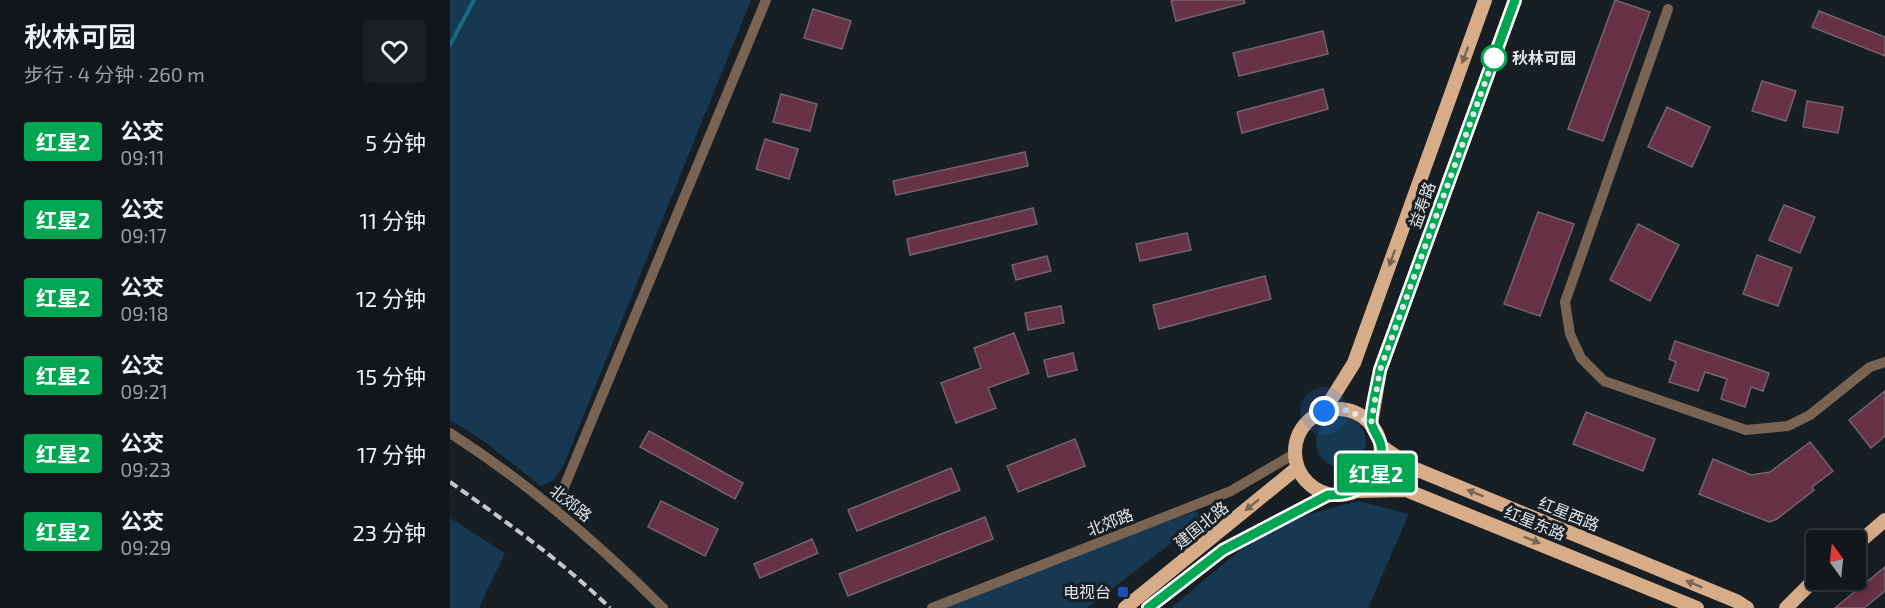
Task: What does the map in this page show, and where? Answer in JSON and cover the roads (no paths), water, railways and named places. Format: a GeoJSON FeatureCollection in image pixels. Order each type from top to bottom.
{"type":"FeatureCollection","features":[{"type":"Feature","properties":{"kind":"main road","name":"益寿路"},"geometry":{"type":"LineString","coordinates":[[1324,411],[1354,363],[1485,0]]}},
{"type":"Feature","properties":{"kind":"main road","name":"益寿路"},"geometry":{"type":"LineString","coordinates":[[1371,424],[1380,370],[1515,0]]}},
{"type":"Feature","properties":{"kind":"main road"},"geometry":{"type":"LineString","coordinates":[[1349,410],[1371,424],[1381,446],[1377,470],[1369,482],[1357,491],[1343,495],[1328,495],[1315,489],[1304,480],[1296,461],[1296,440],[1302,428],[1311,418],[1324,411],[1349,410]]}},
{"type":"Feature","properties":{"kind":"main road","name":"红星西路"},"geometry":{"type":"LineString","coordinates":[[1381,446],[1413,468],[1736,601],[1747,608]]}},
{"type":"Feature","properties":{"kind":"main road","name":"建国北路"},"geometry":{"type":"LineString","coordinates":[[1125,608],[1296,461]]}},
{"type":"Feature","properties":{"kind":"main road","name":"红星东路"},"geometry":{"type":"LineString","coordinates":[[1357,491],[1406,490],[1697,608]]}},
{"type":"Feature","properties":{"kind":"main road","name":"建国北路"},"geometry":{"type":"LineString","coordinates":[[1148,608],[1223,550],[1328,495]]}},
{"type":"Feature","properties":{"kind":"main road"},"geometry":{"type":"LineString","coordinates":[[1866,536],[1885,520]]}},
{"type":"Feature","properties":{"kind":"main road"},"geometry":{"type":"LineString","coordinates":[[1786,608],[1806,588]]}},
{"type":"Feature","properties":{"kind":"street"},"geometry":{"type":"LineString","coordinates":[[555,509],[766,0]]}},
{"type":"Feature","properties":{"kind":"street"},"geometry":{"type":"LineString","coordinates":[[1668,9],[1566,302],[1570,334],[1581,358],[1604,381],[1746,430],[1788,426],[1810,415],[1870,367],[1885,362]]}},
{"type":"Feature","properties":{"kind":"street","name":"北郊路"},"geometry":{"type":"LineString","coordinates":[[450,433],[555,509],[604,549],[663,608]]}},
{"type":"Feature","properties":{"kind":"street","name":"北郊路"},"geometry":{"type":"LineString","coordinates":[[932,608],[1231,491],[1296,461]]}},
{"type":"Feature","properties":{"kind":"waterway"},"geometry":{"type":"LineString","coordinates":[[450,45],[474,0]]}},
{"type":"Feature","properties":{"kind":"railway"},"geometry":{"type":"LineString","coordinates":[[450,482],[553,558],[610,608]]}},
{"type":"Feature","properties":{"kind":"place","name":"秋林可园"},"geometry":{"type":"Point","coordinates":[1494,58]}},
{"type":"Feature","properties":{"kind":"place","name":"电视台"},"geometry":{"type":"Point","coordinates":[1123,592]}}]}
